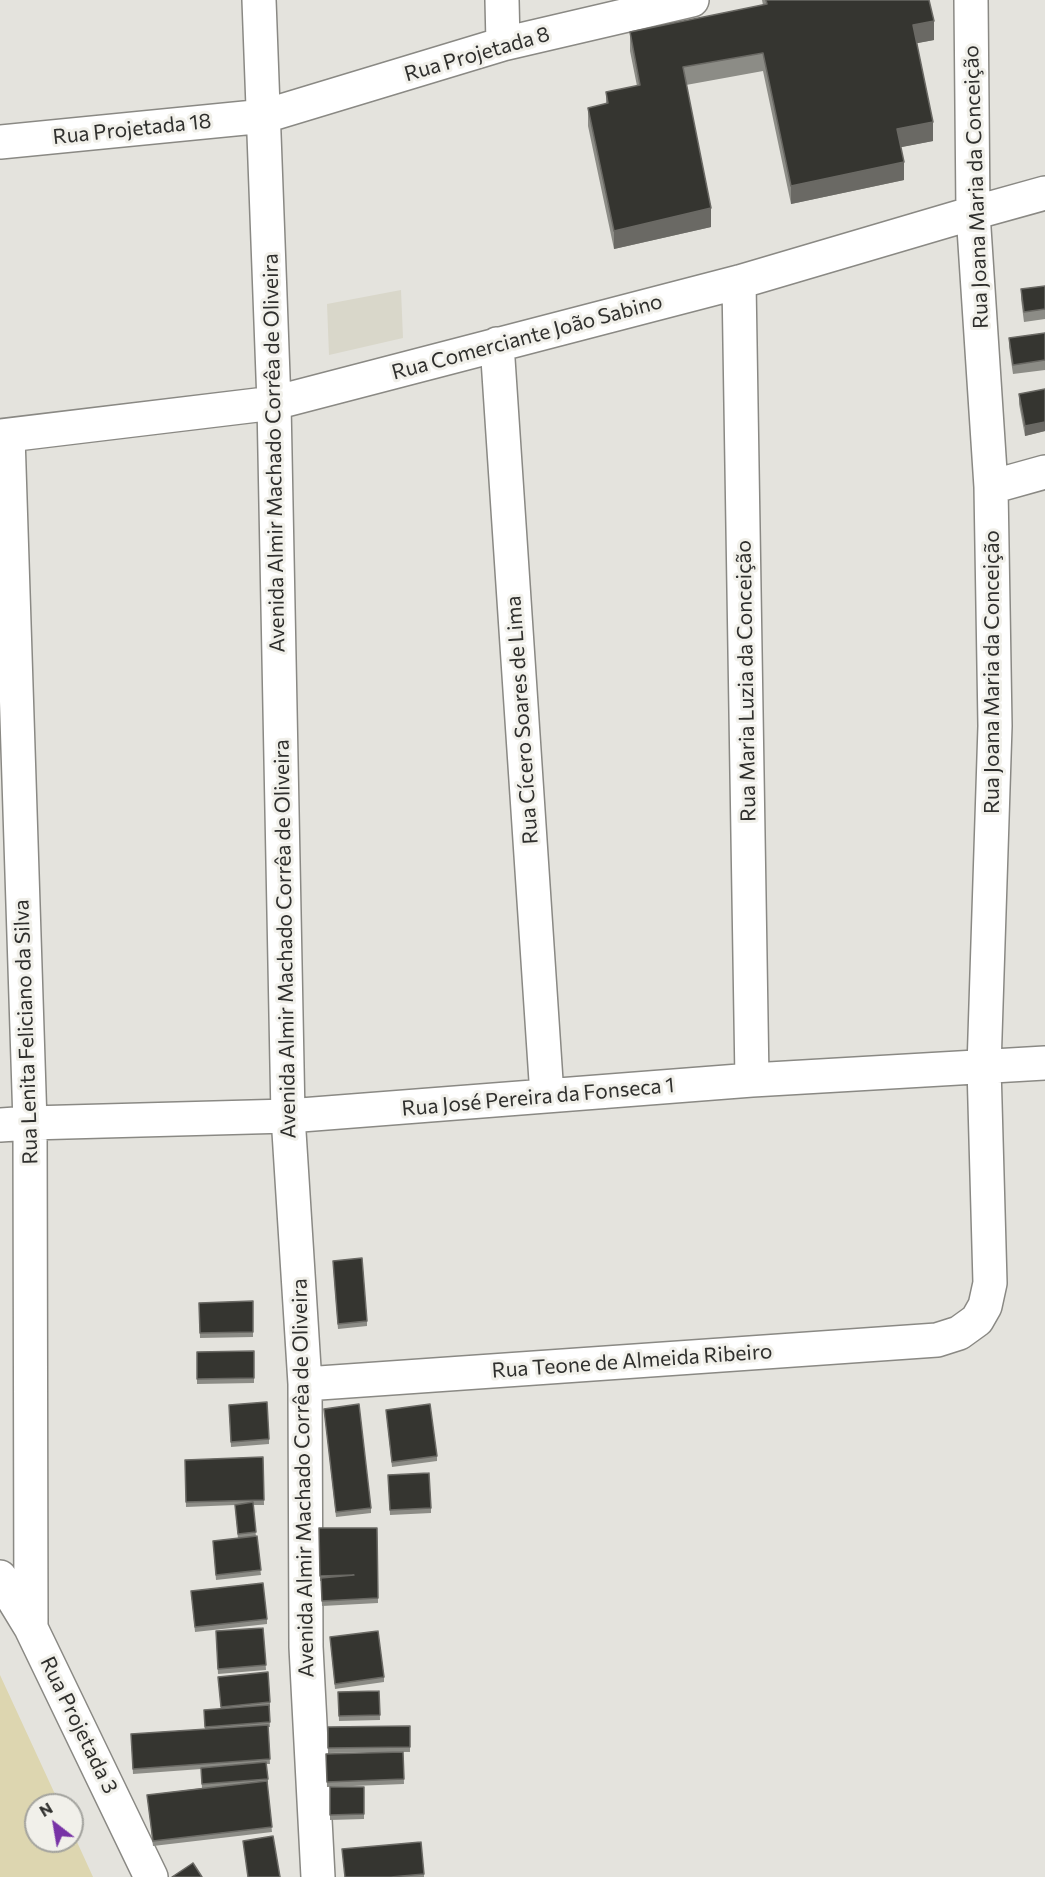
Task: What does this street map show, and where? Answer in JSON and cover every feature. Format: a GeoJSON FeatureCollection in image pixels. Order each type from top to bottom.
{"type":"FeatureCollection","features":[{"type":"Feature","properties":{"kind":"street","name":"Avenida Almir Machado Corrêa de Oliveira"},"geometry":{"type":"LineString","coordinates":[[259,0],[274,403],[288,1116],[305,1384],[306,1647],[318,1877]]}},
{"type":"Feature","properties":{"kind":"street"},"geometry":{"type":"LineString","coordinates":[[502,0],[503,44]]}},
{"type":"Feature","properties":{"kind":"street","name":"Rua Projetada 8"},"geometry":{"type":"LineString","coordinates":[[264,116],[503,44],[692,0]]}},
{"type":"Feature","properties":{"kind":"street","name":"Rua Joana Maria da Conceição"},"geometry":{"type":"LineString","coordinates":[[959,1333],[978,1320],[985,1306],[990,1283],[984,1067],[995,726],[991,487],[973,213],[971,0]]}},
{"type":"Feature","properties":{"kind":"street","name":"Rua Projetada 18"},"geometry":{"type":"LineString","coordinates":[[0,142],[264,116]]}},
{"type":"Feature","properties":{"kind":"street","name":"Rua Comerciante João Sabino"},"geometry":{"type":"LineString","coordinates":[[4,436],[274,403],[739,282],[1045,193]]}},
{"type":"Feature","properties":{"kind":"street","name":"Rua Maria Luzia da Conceição"},"geometry":{"type":"LineString","coordinates":[[739,282],[752,1080]]}},
{"type":"Feature","properties":{"kind":"street","name":"Rua Cícero Soares de Lima"},"geometry":{"type":"LineString","coordinates":[[497,344],[547,1096]]}},
{"type":"Feature","properties":{"kind":"street","name":"Rua Lenita Feliciano da Silva"},"geometry":{"type":"LineString","coordinates":[[4,436],[15,1124],[31,1628]]}},
{"type":"Feature","properties":{"kind":"street"},"geometry":{"type":"LineString","coordinates":[[991,487],[1045,472]]}},
{"type":"Feature","properties":{"kind":"street","name":"Rua José Pereira da Fonseca 1"},"geometry":{"type":"LineString","coordinates":[[15,1124],[288,1116],[752,1080],[1045,1063]]}},
{"type":"Feature","properties":{"kind":"street","name":"Rua Teone de Almeida Ribeiro"},"geometry":{"type":"LineString","coordinates":[[305,1384],[937,1340],[959,1333]]}},
{"type":"Feature","properties":{"kind":"street","name":"Rua Projetada 3"},"geometry":{"type":"LineString","coordinates":[[0,1577],[31,1628],[151,1877]]}},
{"type":"Feature","properties":{"kind":"shaded area"},"geometry":{"type":"Polygon","coordinates":[[[401,290],[403,338],[329,355],[327,304],[401,290]]]}},
{"type":"Feature","properties":{"kind":"shaded area"},"geometry":{"type":"Polygon","coordinates":[[[0,1675],[54,1793],[24,1793],[24,1853],[82,1853],[93,1877],[0,1877],[0,1675]]]}},
{"type":"Feature","properties":{"kind":"building"},"geometry":{"type":"Polygon","coordinates":[[[766,0],[929,0],[934,21],[913,25],[933,122],[897,129],[904,162],[791,186],[763,53],[683,67],[711,208],[614,231],[588,108],[608,103],[606,92],[640,85],[630,32],[767,4],[766,0]]]}},
{"type":"Feature","properties":{"kind":"building"},"geometry":{"type":"Polygon","coordinates":[[[1045,286],[1045,309],[1024,312],[1021,289],[1045,286]]]}},
{"type":"Feature","properties":{"kind":"building"},"geometry":{"type":"Polygon","coordinates":[[[1045,333],[1045,360],[1013,365],[1009,338],[1045,333]]]}},
{"type":"Feature","properties":{"kind":"building"},"geometry":{"type":"Polygon","coordinates":[[[1045,389],[1045,422],[1025,426],[1019,394],[1045,389]]]}},
{"type":"Feature","properties":{"kind":"building"},"geometry":{"type":"Polygon","coordinates":[[[362,1258],[367,1321],[338,1324],[333,1261],[362,1258]]]}},
{"type":"Feature","properties":{"kind":"building"},"geometry":{"type":"Polygon","coordinates":[[[253,1301],[253,1332],[200,1333],[199,1303],[253,1301]]]}},
{"type":"Feature","properties":{"kind":"building"},"geometry":{"type":"Polygon","coordinates":[[[254,1351],[254,1378],[197,1379],[197,1352],[254,1351]]]}},
{"type":"Feature","properties":{"kind":"building"},"geometry":{"type":"Polygon","coordinates":[[[267,1402],[269,1439],[231,1442],[229,1405],[267,1402]]]}},
{"type":"Feature","properties":{"kind":"building"},"geometry":{"type":"Polygon","coordinates":[[[359,1404],[371,1508],[336,1512],[324,1409],[359,1404]]]}},
{"type":"Feature","properties":{"kind":"building"},"geometry":{"type":"Polygon","coordinates":[[[430,1404],[437,1456],[392,1462],[386,1410],[430,1404]]]}},
{"type":"Feature","properties":{"kind":"building"},"geometry":{"type":"Polygon","coordinates":[[[263,1457],[264,1500],[186,1502],[185,1460],[263,1457]]]}},
{"type":"Feature","properties":{"kind":"building"},"geometry":{"type":"Polygon","coordinates":[[[429,1473],[431,1508],[390,1510],[388,1475],[429,1473]]]}},
{"type":"Feature","properties":{"kind":"building"},"geometry":{"type":"Polygon","coordinates":[[[253,1502],[256,1532],[238,1534],[235,1505],[253,1502]]]}},
{"type":"Feature","properties":{"kind":"building"},"geometry":{"type":"Polygon","coordinates":[[[319,1528],[377,1528],[378,1598],[322,1601],[321,1578],[354,1575],[320,1576],[319,1528]]]}},
{"type":"Feature","properties":{"kind":"building"},"geometry":{"type":"Polygon","coordinates":[[[257,1536],[261,1570],[216,1575],[213,1541],[257,1536]]]}},
{"type":"Feature","properties":{"kind":"building"},"geometry":{"type":"Polygon","coordinates":[[[263,1583],[267,1619],[195,1627],[191,1591],[263,1583]]]}},
{"type":"Feature","properties":{"kind":"building"},"geometry":{"type":"Polygon","coordinates":[[[263,1628],[266,1665],[218,1669],[216,1631],[263,1628]]]}},
{"type":"Feature","properties":{"kind":"building"},"geometry":{"type":"Polygon","coordinates":[[[378,1631],[384,1677],[335,1684],[330,1637],[378,1631]]]}},
{"type":"Feature","properties":{"kind":"building"},"geometry":{"type":"Polygon","coordinates":[[[268,1672],[270,1702],[221,1707],[218,1677],[268,1672]]]}},
{"type":"Feature","properties":{"kind":"building"},"geometry":{"type":"Polygon","coordinates":[[[379,1691],[380,1715],[339,1716],[338,1692],[379,1691]]]}},
{"type":"Feature","properties":{"kind":"building"},"geometry":{"type":"Polygon","coordinates":[[[269,1705],[270,1722],[205,1727],[204,1710],[269,1705]]]}},
{"type":"Feature","properties":{"kind":"building"},"geometry":{"type":"Polygon","coordinates":[[[268,1725],[270,1759],[133,1769],[131,1734],[268,1725]]]}},
{"type":"Feature","properties":{"kind":"building"},"geometry":{"type":"Polygon","coordinates":[[[410,1726],[410,1747],[328,1748],[328,1727],[410,1726]]]}},
{"type":"Feature","properties":{"kind":"building"},"geometry":{"type":"Polygon","coordinates":[[[403,1752],[404,1779],[327,1782],[326,1754],[403,1752]]]}},
{"type":"Feature","properties":{"kind":"building"},"geometry":{"type":"Polygon","coordinates":[[[266,1762],[268,1779],[202,1784],[201,1768],[266,1762]]]}},
{"type":"Feature","properties":{"kind":"building"},"geometry":{"type":"Polygon","coordinates":[[[267,1781],[272,1827],[153,1841],[147,1795],[267,1781]]]}},
{"type":"Feature","properties":{"kind":"building"},"geometry":{"type":"Polygon","coordinates":[[[330,1787],[364,1787],[364,1814],[330,1815],[330,1787]]]}},
{"type":"Feature","properties":{"kind":"building"},"geometry":{"type":"Polygon","coordinates":[[[273,1836],[280,1877],[248,1877],[243,1841],[273,1836]]]}},
{"type":"Feature","properties":{"kind":"building"},"geometry":{"type":"Polygon","coordinates":[[[421,1842],[424,1874],[345,1877],[342,1849],[421,1842]]]}},
{"type":"Feature","properties":{"kind":"building"},"geometry":{"type":"Polygon","coordinates":[[[193,1863],[202,1877],[172,1877],[193,1863]]]}}]}
